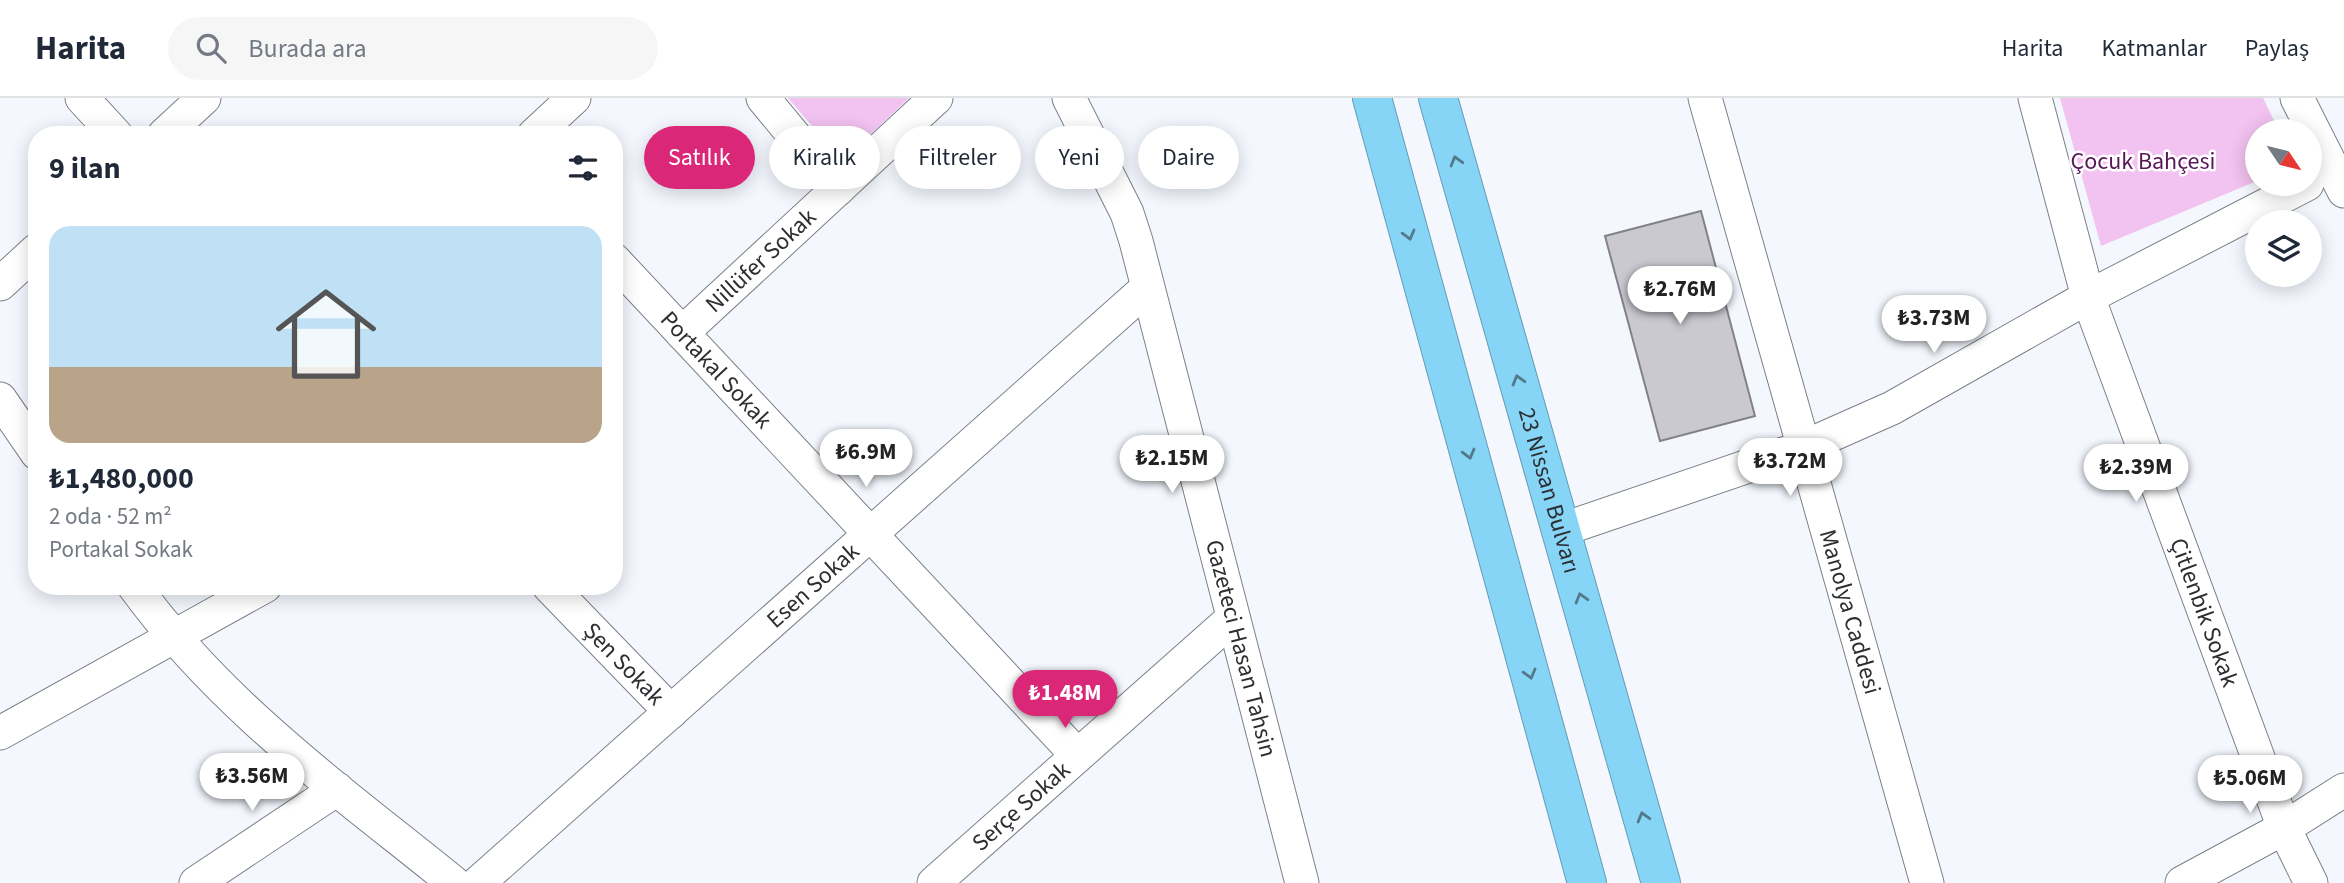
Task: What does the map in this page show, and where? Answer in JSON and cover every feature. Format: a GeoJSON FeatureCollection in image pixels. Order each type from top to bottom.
{"type":"FeatureCollection","features":[{"type":"Feature","properties":{"kind":"highway"},"geometry":{"type":"LineString","coordinates":[[1372,98],[1587,883]]}},
{"type":"Feature","properties":{"kind":"highway","name":"23 Nissan Bulvarı"},"geometry":{"type":"LineString","coordinates":[[1438,98],[1661,883]]}},
{"type":"Feature","properties":{"kind":"street"},"geometry":{"type":"LineString","coordinates":[[82,98],[108,126]]}},
{"type":"Feature","properties":{"kind":"street"},"geometry":{"type":"LineString","coordinates":[[173,126],[204,98]]}},
{"type":"Feature","properties":{"kind":"street"},"geometry":{"type":"LineString","coordinates":[[544,126],[574,98]]}},
{"type":"Feature","properties":{"kind":"street"},"geometry":{"type":"LineString","coordinates":[[763,98],[786,126]]}},
{"type":"Feature","properties":{"kind":"street","name":"Nillüfer Sokak"},"geometry":{"type":"LineString","coordinates":[[880,150],[936,98]]}},
{"type":"Feature","properties":{"kind":"street","name":"Gazeteci Hasan Tahsin"},"geometry":{"type":"LineString","coordinates":[[1069,98],[1127,213],[1302,883]]}},
{"type":"Feature","properties":{"kind":"street","name":"Manolya Caddesi"},"geometry":{"type":"LineString","coordinates":[[1705,98],[1927,883]]}},
{"type":"Feature","properties":{"kind":"street","name":"Çitlenbik Sokak"},"geometry":{"type":"LineString","coordinates":[[2035,98],[2088,298],[2284,828],[2311,883]]}},
{"type":"Feature","properties":{"kind":"street"},"geometry":{"type":"LineString","coordinates":[[1561,530],[1804,447],[1920,394],[2088,298],[2324,182],[2297,98]]}},
{"type":"Feature","properties":{"kind":"street","name":"Nillüfer Sokak"},"geometry":{"type":"LineString","coordinates":[[682,332],[838,189]]}},
{"type":"Feature","properties":{"kind":"street"},"geometry":{"type":"LineString","coordinates":[[0,284],[28,258]]}},
{"type":"Feature","properties":{"kind":"street","name":"Portakal Sokak"},"geometry":{"type":"LineString","coordinates":[[623,270],[1077,755]]}},
{"type":"Feature","properties":{"kind":"street","name":"Esen Sokak"},"geometry":{"type":"LineString","coordinates":[[478,883],[1146,289]]}},
{"type":"Feature","properties":{"kind":"street"},"geometry":{"type":"LineString","coordinates":[[0,399],[28,440]]}},
{"type":"Feature","properties":{"kind":"street"},"geometry":{"type":"LineString","coordinates":[[141,595],[214,683],[256,724],[454,883]]}},
{"type":"Feature","properties":{"kind":"street"},"geometry":{"type":"LineString","coordinates":[[5,721],[174,637],[249,595]]}},
{"type":"Feature","properties":{"kind":"street","name":"Şen Sokak"},"geometry":{"type":"LineString","coordinates":[[558,595],[671,712]]}},
{"type":"Feature","properties":{"kind":"street","name":"Serçe Sokak"},"geometry":{"type":"LineString","coordinates":[[934,883],[1233,618]]}},
{"type":"Feature","properties":{"kind":"street"},"geometry":{"type":"LineString","coordinates":[[196,883],[337,789]]}},
{"type":"Feature","properties":{"kind":"street"},"geometry":{"type":"LineString","coordinates":[[2182,883],[2284,828],[2344,790]]}},
{"type":"Feature","properties":{"kind":"green space"},"geometry":{"type":"Polygon","coordinates":[[[788,98],[909,98],[879,126],[812,126],[788,98]]]}},
{"type":"Feature","properties":{"kind":"green space","name":"Çocuk Bahçesi"},"geometry":{"type":"Polygon","coordinates":[[[2060,98],[2263,98],[2273,119],[2245,119],[2245,186],[2101,246],[2060,98]]]}},
{"type":"Feature","properties":{"kind":"building"},"geometry":{"type":"Polygon","coordinates":[[[1701,211],[1755,416],[1660,441],[1605,236],[1701,211]]]}}]}
